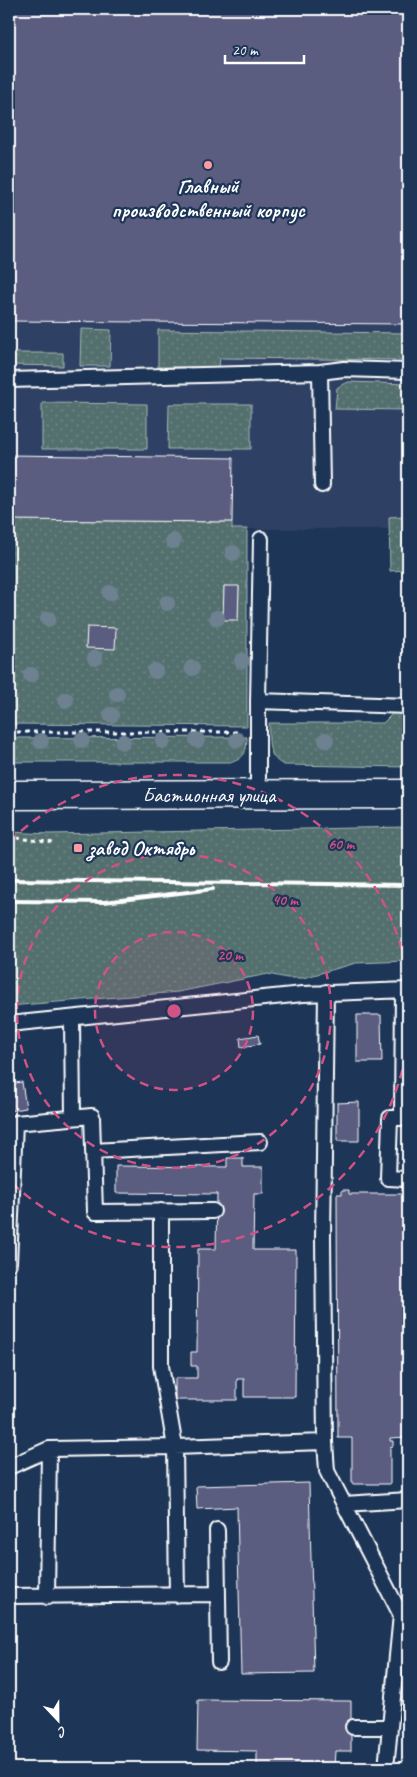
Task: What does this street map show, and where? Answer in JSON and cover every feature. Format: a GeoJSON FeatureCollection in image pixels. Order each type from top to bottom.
{"type":"FeatureCollection","features":[{"type":"Feature","properties":{"kind":"main road","name":"Бастионная улица"},"geometry":{"type":"LineString","coordinates":[[9,795],[408,794]]}},
{"type":"Feature","properties":{"kind":"lane"},"geometry":{"type":"LineString","coordinates":[[9,380],[320,372],[344,369],[408,371]]}},
{"type":"Feature","properties":{"kind":"lane"},"geometry":{"type":"LineString","coordinates":[[320,372],[322,485]]}},
{"type":"Feature","properties":{"kind":"lane"},"geometry":{"type":"LineString","coordinates":[[258,795],[261,539]]}},
{"type":"Feature","properties":{"kind":"lane"},"geometry":{"type":"LineString","coordinates":[[258,701],[408,706]]}},
{"type":"Feature","properties":{"kind":"lane"},"geometry":{"type":"LineString","coordinates":[[9,1024],[326,992],[406,990],[405,1118],[390,1118],[388,1178],[408,1179]]}},
{"type":"Feature","properties":{"kind":"lane"},"geometry":{"type":"LineString","coordinates":[[326,992],[323,1239],[327,1471],[405,1610],[386,1768]]}},
{"type":"Feature","properties":{"kind":"lane"},"geometry":{"type":"LineString","coordinates":[[72,1018],[73,1117]]}},
{"type":"Feature","properties":{"kind":"lane"},"geometry":{"type":"LineString","coordinates":[[9,1263],[12,1123],[92,1116],[96,1212],[213,1211]]}},
{"type":"Feature","properties":{"kind":"lane"},"geometry":{"type":"LineString","coordinates":[[93,1151],[260,1142]]}},
{"type":"Feature","properties":{"kind":"lane"},"geometry":{"type":"LineString","coordinates":[[161,1211],[161,1366],[175,1447],[177,1596]]}},
{"type":"Feature","properties":{"kind":"lane"},"geometry":{"type":"LineString","coordinates":[[9,1467],[49,1449],[325,1442]]}},
{"type":"Feature","properties":{"kind":"lane"},"geometry":{"type":"LineString","coordinates":[[47,1596],[49,1449]]}},
{"type":"Feature","properties":{"kind":"lane"},"geometry":{"type":"LineString","coordinates":[[344,1504],[408,1500]]}},
{"type":"Feature","properties":{"kind":"lane"},"geometry":{"type":"LineString","coordinates":[[216,1530],[219,1662]]}},
{"type":"Feature","properties":{"kind":"lane"},"geometry":{"type":"LineString","coordinates":[[9,1596],[177,1596],[217,1594]]}},
{"type":"Feature","properties":{"kind":"lane"},"geometry":{"type":"LineString","coordinates":[[353,1727],[390,1726]]}},
{"type":"Feature","properties":{"kind":"path"},"geometry":{"type":"LineString","coordinates":[[9,732],[258,732]]}},
{"type":"Feature","properties":{"kind":"path"},"geometry":{"type":"LineString","coordinates":[[9,837],[56,843]]}},
{"type":"Feature","properties":{"kind":"shaded area","name":"Главный производственный корпус"},"geometry":{"type":"Polygon","coordinates":[[[9,9],[408,9],[408,570],[390,571],[389,529],[232,529],[232,522],[9,520],[9,9]]]}},
{"type":"Feature","properties":{"kind":"green space"},"geometry":{"type":"Polygon","coordinates":[[[81,329],[111,330],[110,366],[80,366],[81,329]]]}},
{"type":"Feature","properties":{"kind":"green space"},"geometry":{"type":"Polygon","coordinates":[[[158,330],[408,333],[408,360],[220,358],[219,367],[158,367],[158,330]]]}},
{"type":"Feature","properties":{"kind":"green space"},"geometry":{"type":"Polygon","coordinates":[[[9,353],[63,353],[63,366],[9,365],[9,353]]]}},
{"type":"Feature","properties":{"kind":"green space"},"geometry":{"type":"Polygon","coordinates":[[[349,382],[408,384],[408,570],[390,571],[389,517],[405,516],[407,410],[335,409],[337,388],[349,382]]]}},
{"type":"Feature","properties":{"kind":"green space"},"geometry":{"type":"Polygon","coordinates":[[[42,403],[147,404],[147,449],[42,449],[42,403]]]}},
{"type":"Feature","properties":{"kind":"green space"},"geometry":{"type":"Polygon","coordinates":[[[169,404],[251,404],[251,449],[168,449],[169,404]]]}},
{"type":"Feature","properties":{"kind":"green space"},"geometry":{"type":"Polygon","coordinates":[[[9,520],[232,522],[232,529],[247,529],[247,726],[9,724],[9,520]],[[224,586],[223,619],[238,620],[239,587],[224,586]],[[87,628],[86,647],[115,628],[87,628]]]}},
{"type":"Feature","properties":{"kind":"green space"},"geometry":{"type":"Polygon","coordinates":[[[408,712],[408,767],[284,765],[278,762],[271,752],[269,723],[383,723],[393,713],[408,712]]]}},
{"type":"Feature","properties":{"kind":"green space"},"geometry":{"type":"Polygon","coordinates":[[[247,737],[244,753],[240,759],[232,762],[9,762],[9,738],[247,737]]]}},
{"type":"Feature","properties":{"kind":"green space"},"geometry":{"type":"Polygon","coordinates":[[[408,827],[408,961],[356,963],[303,978],[287,978],[268,974],[178,992],[9,1006],[9,832],[49,834],[408,827]]]}},
{"type":"Feature","properties":{"kind":"building","name":"Главный производственный корпус"},"geometry":{"type":"Polygon","coordinates":[[[9,9],[408,9],[408,324],[9,321],[9,9]]]}},
{"type":"Feature","properties":{"kind":"building"},"geometry":{"type":"Polygon","coordinates":[[[9,455],[233,458],[232,522],[9,520],[9,455]]]}},
{"type":"Feature","properties":{"kind":"building"},"geometry":{"type":"Polygon","coordinates":[[[224,586],[239,586],[238,620],[223,620],[224,586]]]}},
{"type":"Feature","properties":{"kind":"building"},"geometry":{"type":"Polygon","coordinates":[[[87,627],[116,628],[115,649],[86,648],[87,627]]]}},
{"type":"Feature","properties":{"kind":"building"},"geometry":{"type":"Polygon","coordinates":[[[357,1015],[381,1015],[382,1062],[357,1062],[357,1015]]]}},
{"type":"Feature","properties":{"kind":"building"},"geometry":{"type":"Polygon","coordinates":[[[258,1035],[260,1044],[241,1047],[240,1038],[258,1035]]]}},
{"type":"Feature","properties":{"kind":"building"},"geometry":{"type":"Polygon","coordinates":[[[22,1082],[26,1108],[9,1111],[9,1084],[22,1082]]]}},
{"type":"Feature","properties":{"kind":"building"},"geometry":{"type":"Polygon","coordinates":[[[359,1102],[359,1141],[337,1141],[337,1103],[359,1102]]]}},
{"type":"Feature","properties":{"kind":"building"},"geometry":{"type":"Polygon","coordinates":[[[227,1158],[243,1158],[243,1167],[263,1167],[263,1194],[254,1194],[253,1250],[296,1250],[295,1397],[244,1397],[244,1379],[237,1379],[237,1400],[175,1400],[175,1378],[197,1378],[197,1366],[191,1366],[191,1352],[197,1352],[198,1249],[216,1249],[217,1194],[116,1193],[116,1166],[227,1167],[227,1158]]]}},
{"type":"Feature","properties":{"kind":"building"},"geometry":{"type":"Polygon","coordinates":[[[342,1190],[349,1190],[349,1194],[408,1194],[408,1437],[390,1438],[390,1441],[393,1441],[393,1446],[390,1447],[390,1484],[352,1484],[352,1438],[338,1438],[337,1194],[342,1194],[342,1190]]]}},
{"type":"Feature","properties":{"kind":"building"},"geometry":{"type":"Polygon","coordinates":[[[309,1483],[314,1673],[241,1674],[237,1507],[197,1509],[196,1486],[309,1483]]]}},
{"type":"Feature","properties":{"kind":"building"},"geometry":{"type":"Polygon","coordinates":[[[198,1700],[351,1701],[351,1751],[335,1751],[334,1768],[257,1768],[257,1751],[197,1750],[198,1700]]]}},
{"type":"Feature","properties":{"kind":"railway"},"geometry":{"type":"LineString","coordinates":[[9,880],[408,885]]}},
{"type":"Feature","properties":{"kind":"railway"},"geometry":{"type":"LineString","coordinates":[[9,901],[104,902],[213,889]]}},
{"type":"Feature","properties":{"kind":"place","name":"Главный производственный корпус"},"geometry":{"type":"Point","coordinates":[208,165]}},
{"type":"Feature","properties":{"kind":"place","name":"завод Октябрь"},"geometry":{"type":"Point","coordinates":[78,848]}}]}
